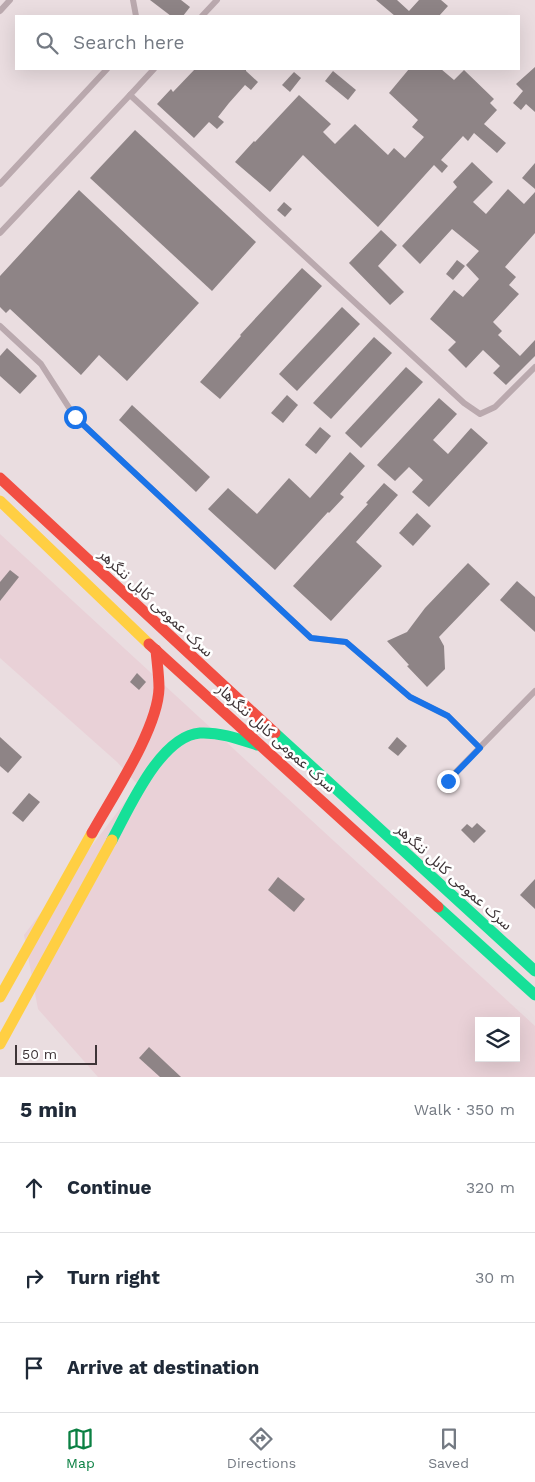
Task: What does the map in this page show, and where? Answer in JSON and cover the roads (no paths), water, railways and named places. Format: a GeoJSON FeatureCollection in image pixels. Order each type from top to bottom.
{"type":"FeatureCollection","features":[{"type":"Feature","properties":{"kind":"main road","name":"سرک عمومی کابل ننگرهر"},"geometry":{"type":"LineString","coordinates":[[0,478],[208,673],[535,971]]}},
{"type":"Feature","properties":{"kind":"main road","name":"سرک عمومی کابل ننگرهار"},"geometry":{"type":"LineString","coordinates":[[0,501],[156,650],[535,995]]}},
{"type":"Feature","properties":{"kind":"main road"},"geometry":{"type":"LineString","coordinates":[[0,997],[135,756],[153,718],[159,689],[156,650]]}},
{"type":"Feature","properties":{"kind":"main road"},"geometry":{"type":"LineString","coordinates":[[0,1044],[152,768],[174,743],[199,733],[227,735],[265,748]]}},
{"type":"Feature","properties":{"kind":"lane"},"geometry":{"type":"LineString","coordinates":[[0,10],[10,0]]}},
{"type":"Feature","properties":{"kind":"lane"},"geometry":{"type":"LineString","coordinates":[[134,0],[136,15]]}},
{"type":"Feature","properties":{"kind":"lane"},"geometry":{"type":"LineString","coordinates":[[203,15],[217,0]]}},
{"type":"Feature","properties":{"kind":"lane"},"geometry":{"type":"LineString","coordinates":[[0,184],[106,70]]}},
{"type":"Feature","properties":{"kind":"lane"},"geometry":{"type":"LineString","coordinates":[[0,233],[153,70]]}},
{"type":"Feature","properties":{"kind":"lane"},"geometry":{"type":"LineString","coordinates":[[130,95],[464,403],[480,414],[495,407],[535,368]]}},
{"type":"Feature","properties":{"kind":"lane"},"geometry":{"type":"LineString","coordinates":[[0,326],[41,364],[75,417],[311,638],[346,642],[410,697],[448,716],[480,748]]}},
{"type":"Feature","properties":{"kind":"lane"},"geometry":{"type":"LineString","coordinates":[[448,781],[535,691]]}}]}
